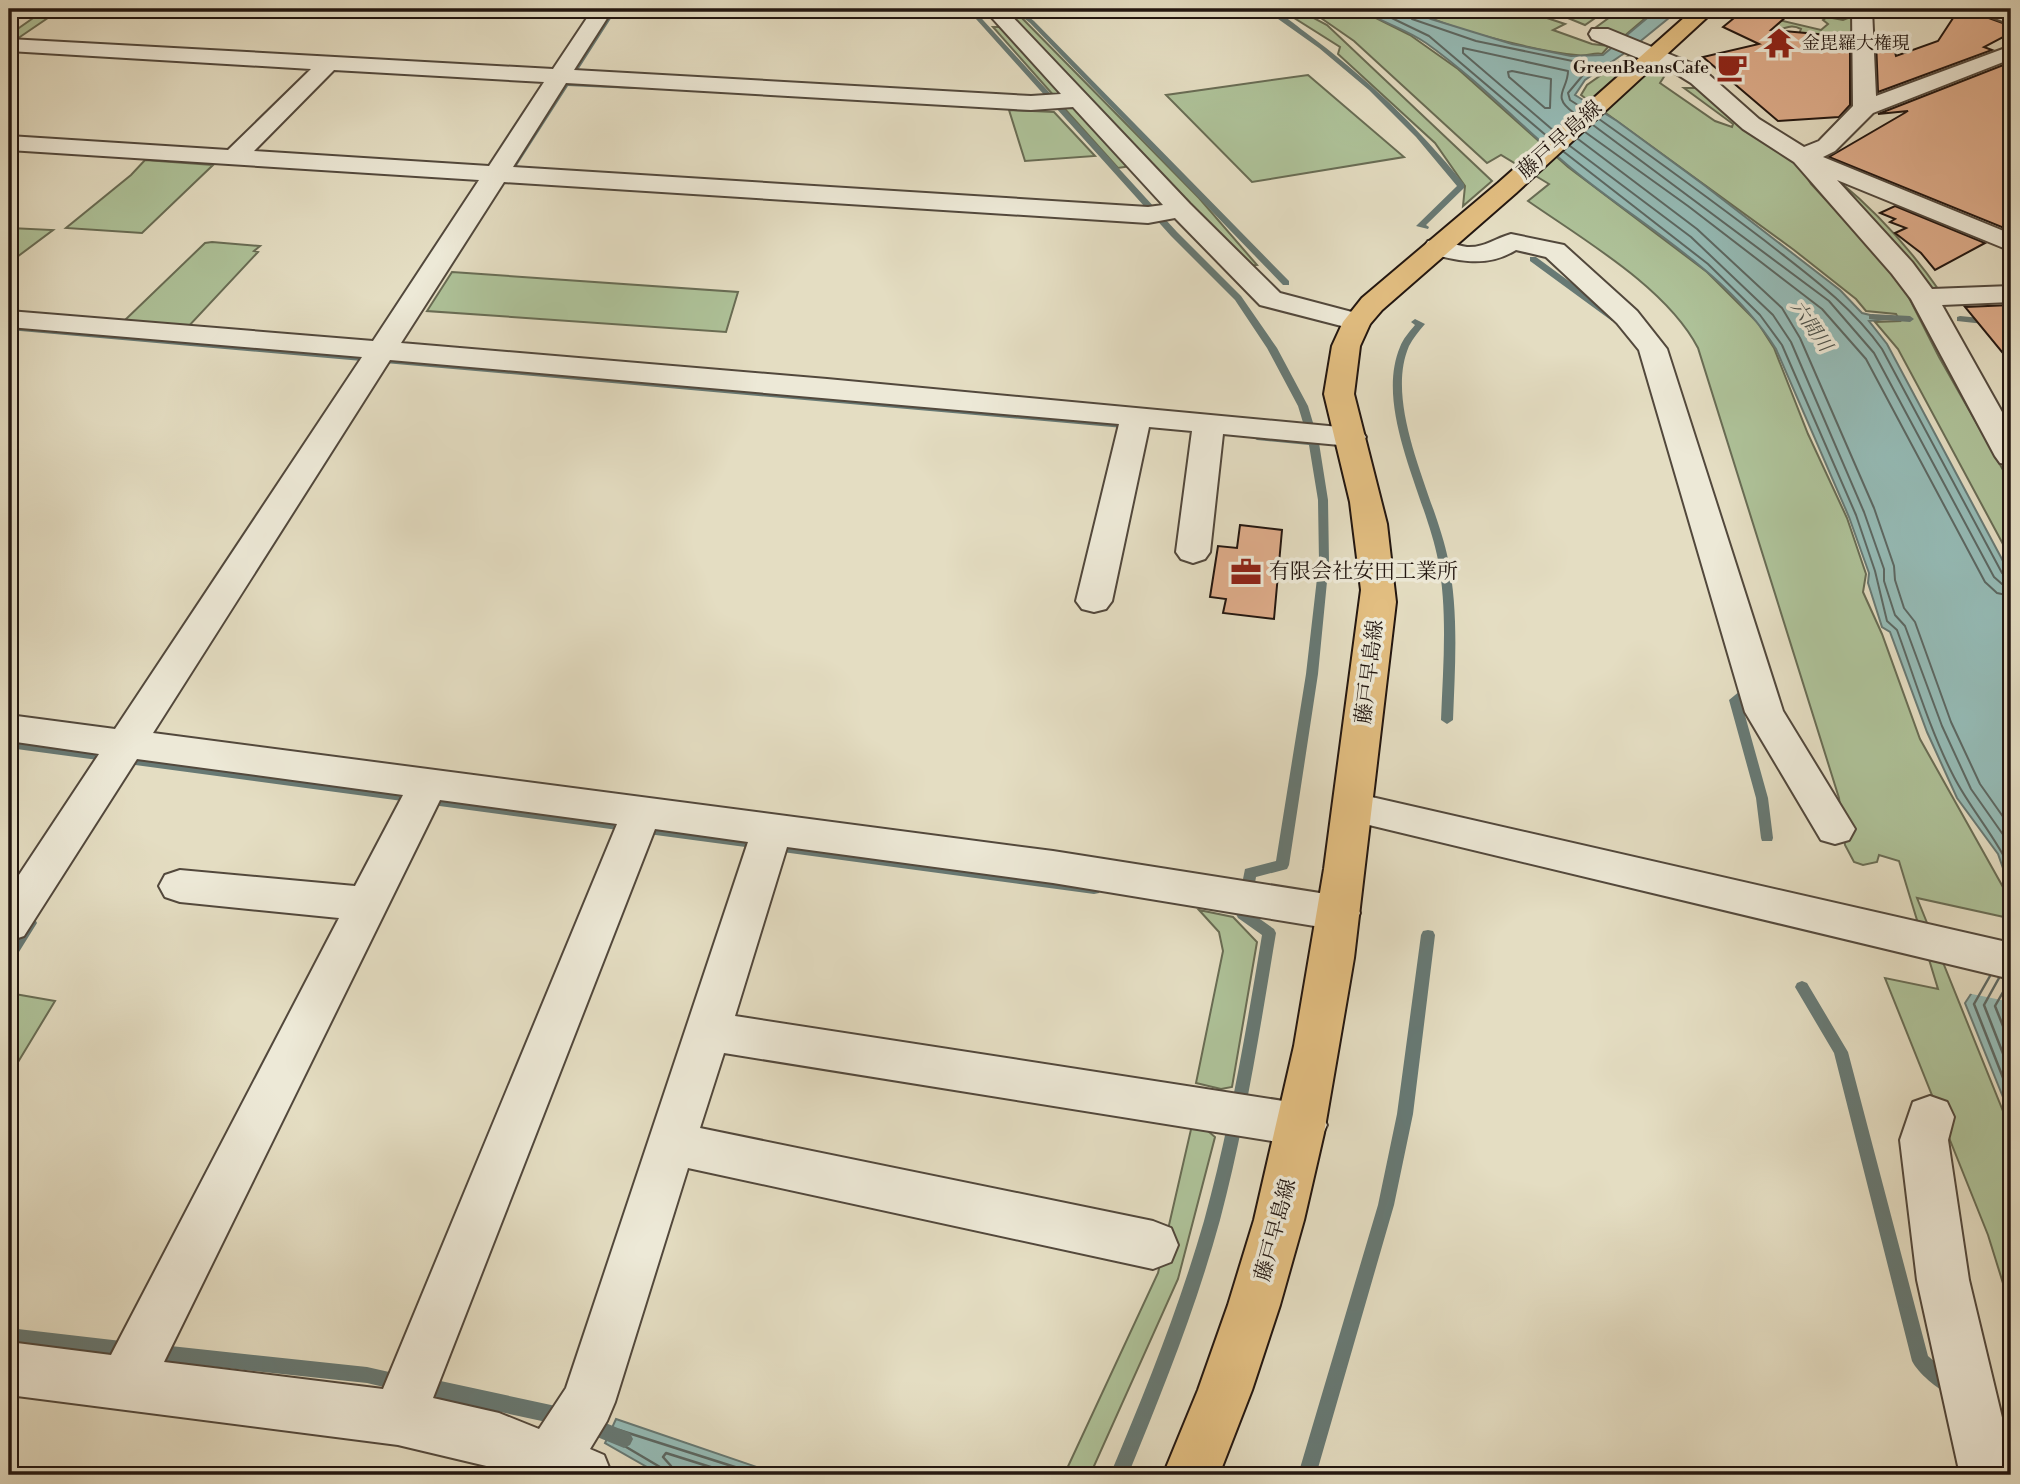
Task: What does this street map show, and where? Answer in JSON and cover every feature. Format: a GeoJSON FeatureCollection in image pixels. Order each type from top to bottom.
{"type":"FeatureCollection","features":[{"type":"Feature","properties":{"kind":"main road","name":"藤戸早島線"},"geometry":{"type":"LineString","coordinates":[[1191,1475],[1223,1402],[1264,1277],[1303,1125],[1339,913],[1378,608],[1378,582],[1370,531],[1338,435],[1339,394],[1346,346],[1357,322],[1394,283],[1507,188],[1650,54],[1706,9]]}},
{"type":"Feature","properties":{"kind":"street"},"geometry":{"type":"LineString","coordinates":[[9,924],[130,750],[381,356],[562,80],[603,9]]}},
{"type":"Feature","properties":{"kind":"street"},"geometry":{"type":"LineString","coordinates":[[994,9],[1061,102],[1165,212],[1270,299],[1357,322]]}},
{"type":"Feature","properties":{"kind":"street"},"geometry":{"type":"LineString","coordinates":[[1862,9],[1865,108]]}},
{"type":"Feature","properties":{"kind":"street"},"geometry":{"type":"LineString","coordinates":[[1601,34],[1699,78],[1751,124],[1803,157],[2011,243]]}},
{"type":"Feature","properties":{"kind":"street"},"geometry":{"type":"LineString","coordinates":[[9,45],[562,80],[1061,102]]}},
{"type":"Feature","properties":{"kind":"street"},"geometry":{"type":"LineString","coordinates":[[1803,157],[1827,146],[1865,108],[2011,52]]}},
{"type":"Feature","properties":{"kind":"street"},"geometry":{"type":"LineString","coordinates":[[233,158],[326,66]]}},
{"type":"Feature","properties":{"kind":"street"},"geometry":{"type":"LineString","coordinates":[[9,144],[498,178],[1165,212]]}},
{"type":"Feature","properties":{"kind":"street"},"geometry":{"type":"LineString","coordinates":[[1803,157],[1902,268],[1924,298],[2011,456]]}},
{"type":"Feature","properties":{"kind":"street"},"geometry":{"type":"LineString","coordinates":[[1437,247],[1468,255],[1496,251],[1511,242],[1555,251],[1627,317],[1653,349],[1764,712],[1835,829]]}},
{"type":"Feature","properties":{"kind":"street"},"geometry":{"type":"LineString","coordinates":[[1924,298],[2011,294]]}},
{"type":"Feature","properties":{"kind":"street"},"geometry":{"type":"LineString","coordinates":[[9,319],[381,356],[1208,430],[1295,431],[1338,435]]}},
{"type":"Feature","properties":{"kind":"street"},"geometry":{"type":"LineString","coordinates":[[1094,601],[1135,423]]}},
{"type":"Feature","properties":{"kind":"street"},"geometry":{"type":"LineString","coordinates":[[1193,552],[1208,430]]}},
{"type":"Feature","properties":{"kind":"street"},"geometry":{"type":"LineString","coordinates":[[9,728],[130,750],[424,793],[769,839],[1243,896],[1339,913]]}},
{"type":"Feature","properties":{"kind":"street"},"geometry":{"type":"LineString","coordinates":[[135,1362],[424,793]]}},
{"type":"Feature","properties":{"kind":"street"},"geometry":{"type":"LineString","coordinates":[[1353,808],[2011,961]]}},
{"type":"Feature","properties":{"kind":"street"},"geometry":{"type":"LineString","coordinates":[[408,1394],[638,821]]}},
{"type":"Feature","properties":{"kind":"street"},"geometry":{"type":"LineString","coordinates":[[9,1369],[135,1362],[408,1394],[499,1441],[572,1445],[769,839]]}},
{"type":"Feature","properties":{"kind":"street"},"geometry":{"type":"LineString","coordinates":[[180,886],[366,904]]}},
{"type":"Feature","properties":{"kind":"street"},"geometry":{"type":"LineString","coordinates":[[706,1031],[1303,1125]]}},
{"type":"Feature","properties":{"kind":"street"},"geometry":{"type":"LineString","coordinates":[[1930,1117],[1924,1140],[1943,1280],[1952,1331],[1988,1475]]}},
{"type":"Feature","properties":{"kind":"street"},"geometry":{"type":"LineString","coordinates":[[671,1143],[1153,1245]]}},
{"type":"Feature","properties":{"kind":"green space"},"geometry":{"type":"Polygon","coordinates":[[[46,9],[61,9],[14,41],[9,40],[9,35],[46,9]]]}},
{"type":"Feature","properties":{"kind":"green space"},"geometry":{"type":"Polygon","coordinates":[[[1001,9],[1013,9],[1199,198],[1257,265],[1247,266],[1001,9]]]}},
{"type":"Feature","properties":{"kind":"green space"},"geometry":{"type":"Polygon","coordinates":[[[1280,9],[1297,9],[1327,25],[1492,181],[1463,206],[1465,186],[1435,143],[1338,54],[1340,47],[1280,9]]]}},
{"type":"Feature","properties":{"kind":"green space"},"geometry":{"type":"Polygon","coordinates":[[[1308,9],[1358,9],[1410,35],[1458,69],[1568,167],[1707,272],[1758,323],[1774,348],[1808,434],[1847,518],[1866,574],[1863,592],[1882,634],[1920,739],[2008,896],[2004,917],[1917,898],[2011,1131],[2011,1309],[1988,1235],[1885,978],[1938,989],[1899,861],[1879,855],[1877,862],[1863,865],[1854,862],[1845,845],[1839,798],[1698,348],[1684,326],[1645,285],[1528,201],[1549,184],[1501,155],[1487,163],[1354,41],[1308,9]]]}},
{"type":"Feature","properties":{"kind":"green space"},"geometry":{"type":"Polygon","coordinates":[[[1414,9],[1520,9],[1565,24],[1553,30],[1592,44],[1609,46],[1602,54],[1559,53],[1468,31],[1428,17],[1414,9]]]}},
{"type":"Feature","properties":{"kind":"green space"},"geometry":{"type":"Polygon","coordinates":[[[1569,9],[1608,9],[1585,25],[1558,14],[1569,9]]]}},
{"type":"Feature","properties":{"kind":"green space"},"geometry":{"type":"Polygon","coordinates":[[[1621,9],[1656,9],[1622,38],[1595,28],[1621,9]]]}},
{"type":"Feature","properties":{"kind":"green space"},"geometry":{"type":"Polygon","coordinates":[[[1859,11],[1858,42],[1830,41],[1799,34],[1801,29],[1794,27],[1777,30],[1769,27],[1779,20],[1821,30],[1828,24],[1823,20],[1827,17],[1843,20],[1848,18],[1842,14],[1859,11]]]}},
{"type":"Feature","properties":{"kind":"green space"},"geometry":{"type":"Polygon","coordinates":[[[993,27],[1006,27],[1065,92],[1055,97],[993,27]]]}},
{"type":"Feature","properties":{"kind":"green space"},"geometry":{"type":"Polygon","coordinates":[[[1634,52],[1669,69],[1660,83],[1715,121],[1732,127],[1733,124],[1684,88],[1699,88],[1797,161],[1811,184],[1900,280],[1939,357],[2011,484],[2011,559],[1898,349],[1875,322],[1900,321],[1896,314],[1866,311],[1856,299],[1794,250],[1581,95],[1587,85],[1634,52]]]}},
{"type":"Feature","properties":{"kind":"green space"},"geometry":{"type":"Polygon","coordinates":[[[1308,75],[1404,157],[1252,182],[1166,95],[1308,75]]]}},
{"type":"Feature","properties":{"kind":"green space"},"geometry":{"type":"Polygon","coordinates":[[[1064,108],[1079,108],[1131,166],[1118,168],[1064,108]]]}},
{"type":"Feature","properties":{"kind":"green space"},"geometry":{"type":"Polygon","coordinates":[[[1009,110],[1054,112],[1095,156],[1025,161],[1009,110]]]}},
{"type":"Feature","properties":{"kind":"green space"},"geometry":{"type":"Polygon","coordinates":[[[145,160],[213,165],[142,233],[66,228],[131,175],[145,160]]]}},
{"type":"Feature","properties":{"kind":"green space"},"geometry":{"type":"Polygon","coordinates":[[[1839,181],[1894,234],[1941,293],[1931,292],[1839,181]]]}},
{"type":"Feature","properties":{"kind":"green space"},"geometry":{"type":"Polygon","coordinates":[[[10,228],[53,230],[9,263],[10,228]]]}},
{"type":"Feature","properties":{"kind":"green space"},"geometry":{"type":"Polygon","coordinates":[[[205,243],[260,246],[254,251],[258,252],[187,328],[124,321],[205,243]]]}},
{"type":"Feature","properties":{"kind":"green space"},"geometry":{"type":"Polygon","coordinates":[[[452,272],[738,292],[726,332],[427,311],[452,272]]]}},
{"type":"Feature","properties":{"kind":"green space"},"geometry":{"type":"Polygon","coordinates":[[[1199,910],[1233,917],[1257,942],[1232,1087],[1221,1089],[1196,1083],[1223,951],[1219,932],[1199,910]]]}},
{"type":"Feature","properties":{"kind":"green space"},"geometry":{"type":"Polygon","coordinates":[[[9,993],[55,1001],[9,1077],[9,993]]]}},
{"type":"Feature","properties":{"kind":"green space"},"geometry":{"type":"Polygon","coordinates":[[[1192,1125],[1202,1126],[1215,1137],[1178,1279],[1090,1475],[1064,1475],[1158,1273],[1192,1125]]]}},
{"type":"Feature","properties":{"kind":"water","name":"六間川"},"geometry":{"type":"Polygon","coordinates":[[[1360,9],[1410,9],[1431,19],[1512,44],[1571,56],[1603,55],[1658,9],[1680,9],[1632,48],[1585,80],[1575,95],[1617,121],[1704,185],[1840,290],[1862,313],[1887,319],[1869,321],[1887,344],[2011,576],[2011,891],[1998,854],[1957,798],[1927,732],[1890,632],[1882,627],[1868,583],[1869,573],[1849,517],[1776,349],[1756,321],[1708,272],[1571,168],[1445,57],[1418,38],[1360,9]]]}},
{"type":"Feature","properties":{"kind":"water"},"geometry":{"type":"Polygon","coordinates":[[[2011,933],[2011,1117],[1965,1003],[2011,933]]]}},
{"type":"Feature","properties":{"kind":"water"},"geometry":{"type":"Polygon","coordinates":[[[616,1419],[780,1475],[661,1475],[605,1443],[616,1419]]]}},
{"type":"Feature","properties":{"kind":"pier"},"geometry":{"type":"Polygon","coordinates":[[[2011,930],[2011,1002],[1967,993],[1986,962],[2011,930]]]}},
{"type":"Feature","properties":{"kind":"building"},"geometry":{"type":"Polygon","coordinates":[[[1745,9],[1795,9],[1771,30],[1850,37],[1850,105],[1839,117],[1778,121],[1703,57],[1759,44],[1723,27],[1745,9]]]}},
{"type":"Feature","properties":{"kind":"building"},"geometry":{"type":"Polygon","coordinates":[[[1959,9],[1975,9],[1980,15],[2011,26],[2011,33],[1984,47],[1992,50],[1878,92],[1876,40],[1892,41],[1896,56],[1938,41],[1959,9]]]}},
{"type":"Feature","properties":{"kind":"building"},"geometry":{"type":"Polygon","coordinates":[[[2011,62],[2011,229],[1829,157],[1908,111],[1878,114],[2011,62]]]}},
{"type":"Feature","properties":{"kind":"building"},"geometry":{"type":"Polygon","coordinates":[[[1895,206],[1985,243],[1935,270],[1921,253],[1895,233],[1906,228],[1890,222],[1895,219],[1880,213],[1895,206]]]}},
{"type":"Feature","properties":{"kind":"building"},"geometry":{"type":"Polygon","coordinates":[[[2011,305],[2011,363],[1965,307],[2011,305]]]}},
{"type":"Feature","properties":{"kind":"building","name":"有限会社安田工業所"},"geometry":{"type":"Polygon","coordinates":[[[1240,525],[1282,530],[1274,619],[1223,613],[1226,599],[1210,597],[1218,546],[1237,548],[1240,525]]]}},
{"type":"Feature","properties":{"kind":"waterway"},"geometry":{"type":"LineString","coordinates":[[566,83],[614,9]]}},
{"type":"Feature","properties":{"kind":"waterway"},"geometry":{"type":"LineString","coordinates":[[970,9],[1174,234],[1238,298],[1272,348],[1303,406],[1314,443]]}},
{"type":"Feature","properties":{"kind":"waterway"},"geometry":{"type":"LineString","coordinates":[[1015,9],[1032,22],[1286,283]]}},
{"type":"Feature","properties":{"kind":"waterway"},"geometry":{"type":"LineString","coordinates":[[1267,9],[1321,47],[1372,89],[1419,135],[1461,186],[1420,226],[1425,227]]}},
{"type":"Feature","properties":{"kind":"waterway"},"geometry":{"type":"LineString","coordinates":[[561,83],[566,83]]}},
{"type":"Feature","properties":{"kind":"waterway"},"geometry":{"type":"LineString","coordinates":[[504,179],[566,83]]}},
{"type":"Feature","properties":{"kind":"waterway"},"geometry":{"type":"LineString","coordinates":[[566,83],[634,87]]}},
{"type":"Feature","properties":{"kind":"waterway"},"geometry":{"type":"LineString","coordinates":[[1533,259],[1615,319]]}},
{"type":"Feature","properties":{"kind":"waterway"},"geometry":{"type":"LineString","coordinates":[[1872,317],[1910,319]]}},
{"type":"Feature","properties":{"kind":"waterway"},"geometry":{"type":"LineString","coordinates":[[1960,319],[2011,324]]}},
{"type":"Feature","properties":{"kind":"waterway"},"geometry":{"type":"LineString","coordinates":[[1415,322],[1420,324],[1403,351],[1398,376],[1399,402],[1403,429],[1443,559],[1450,640],[1447,720]]}},
{"type":"Feature","properties":{"kind":"waterway"},"geometry":{"type":"LineString","coordinates":[[9,327],[1135,426]]}},
{"type":"Feature","properties":{"kind":"waterway"},"geometry":{"type":"LineString","coordinates":[[1257,437],[1314,443]]}},
{"type":"Feature","properties":{"kind":"waterway"},"geometry":{"type":"LineString","coordinates":[[1119,1475],[1162,1369],[1212,1221],[1232,1140],[1248,1057],[1269,933],[1243,914],[1250,873],[1282,865],[1312,674],[1324,561],[1323,500],[1314,443]]}},
{"type":"Feature","properties":{"kind":"waterway"},"geometry":{"type":"LineString","coordinates":[[1744,685],[1746,692],[1735,700],[1762,798],[1767,838]]}},
{"type":"Feature","properties":{"kind":"waterway"},"geometry":{"type":"LineString","coordinates":[[9,744],[1094,889]]}},
{"type":"Feature","properties":{"kind":"waterway"},"geometry":{"type":"LineString","coordinates":[[9,956],[30,923]]}},
{"type":"Feature","properties":{"kind":"waterway"},"geometry":{"type":"LineString","coordinates":[[1307,1475],[1386,1205],[1405,1114],[1428,935]]}},
{"type":"Feature","properties":{"kind":"waterway"},"geometry":{"type":"LineString","coordinates":[[1802,987],[1841,1052],[1921,1361],[1950,1386]]}},
{"type":"Feature","properties":{"kind":"waterway"},"geometry":{"type":"LineString","coordinates":[[9,1336],[130,1350]]}},
{"type":"Feature","properties":{"kind":"waterway"},"geometry":{"type":"LineString","coordinates":[[152,1352],[367,1375],[401,1382]]}},
{"type":"Feature","properties":{"kind":"waterway"},"geometry":{"type":"LineString","coordinates":[[422,1386],[565,1417]]}},
{"type":"Feature","properties":{"kind":"waterway"},"geometry":{"type":"LineString","coordinates":[[586,1424],[624,1439]]}},
{"type":"Feature","properties":{"kind":"place","name":"金毘羅大権現"},"geometry":{"type":"Point","coordinates":[1779,43]}},
{"type":"Feature","properties":{"kind":"place","name":"GreenBeansCafe"},"geometry":{"type":"Point","coordinates":[1732,67]}},
{"type":"Feature","properties":{"kind":"place","name":"有限会社安田工業所"},"geometry":{"type":"Point","coordinates":[1246,572]}}]}
